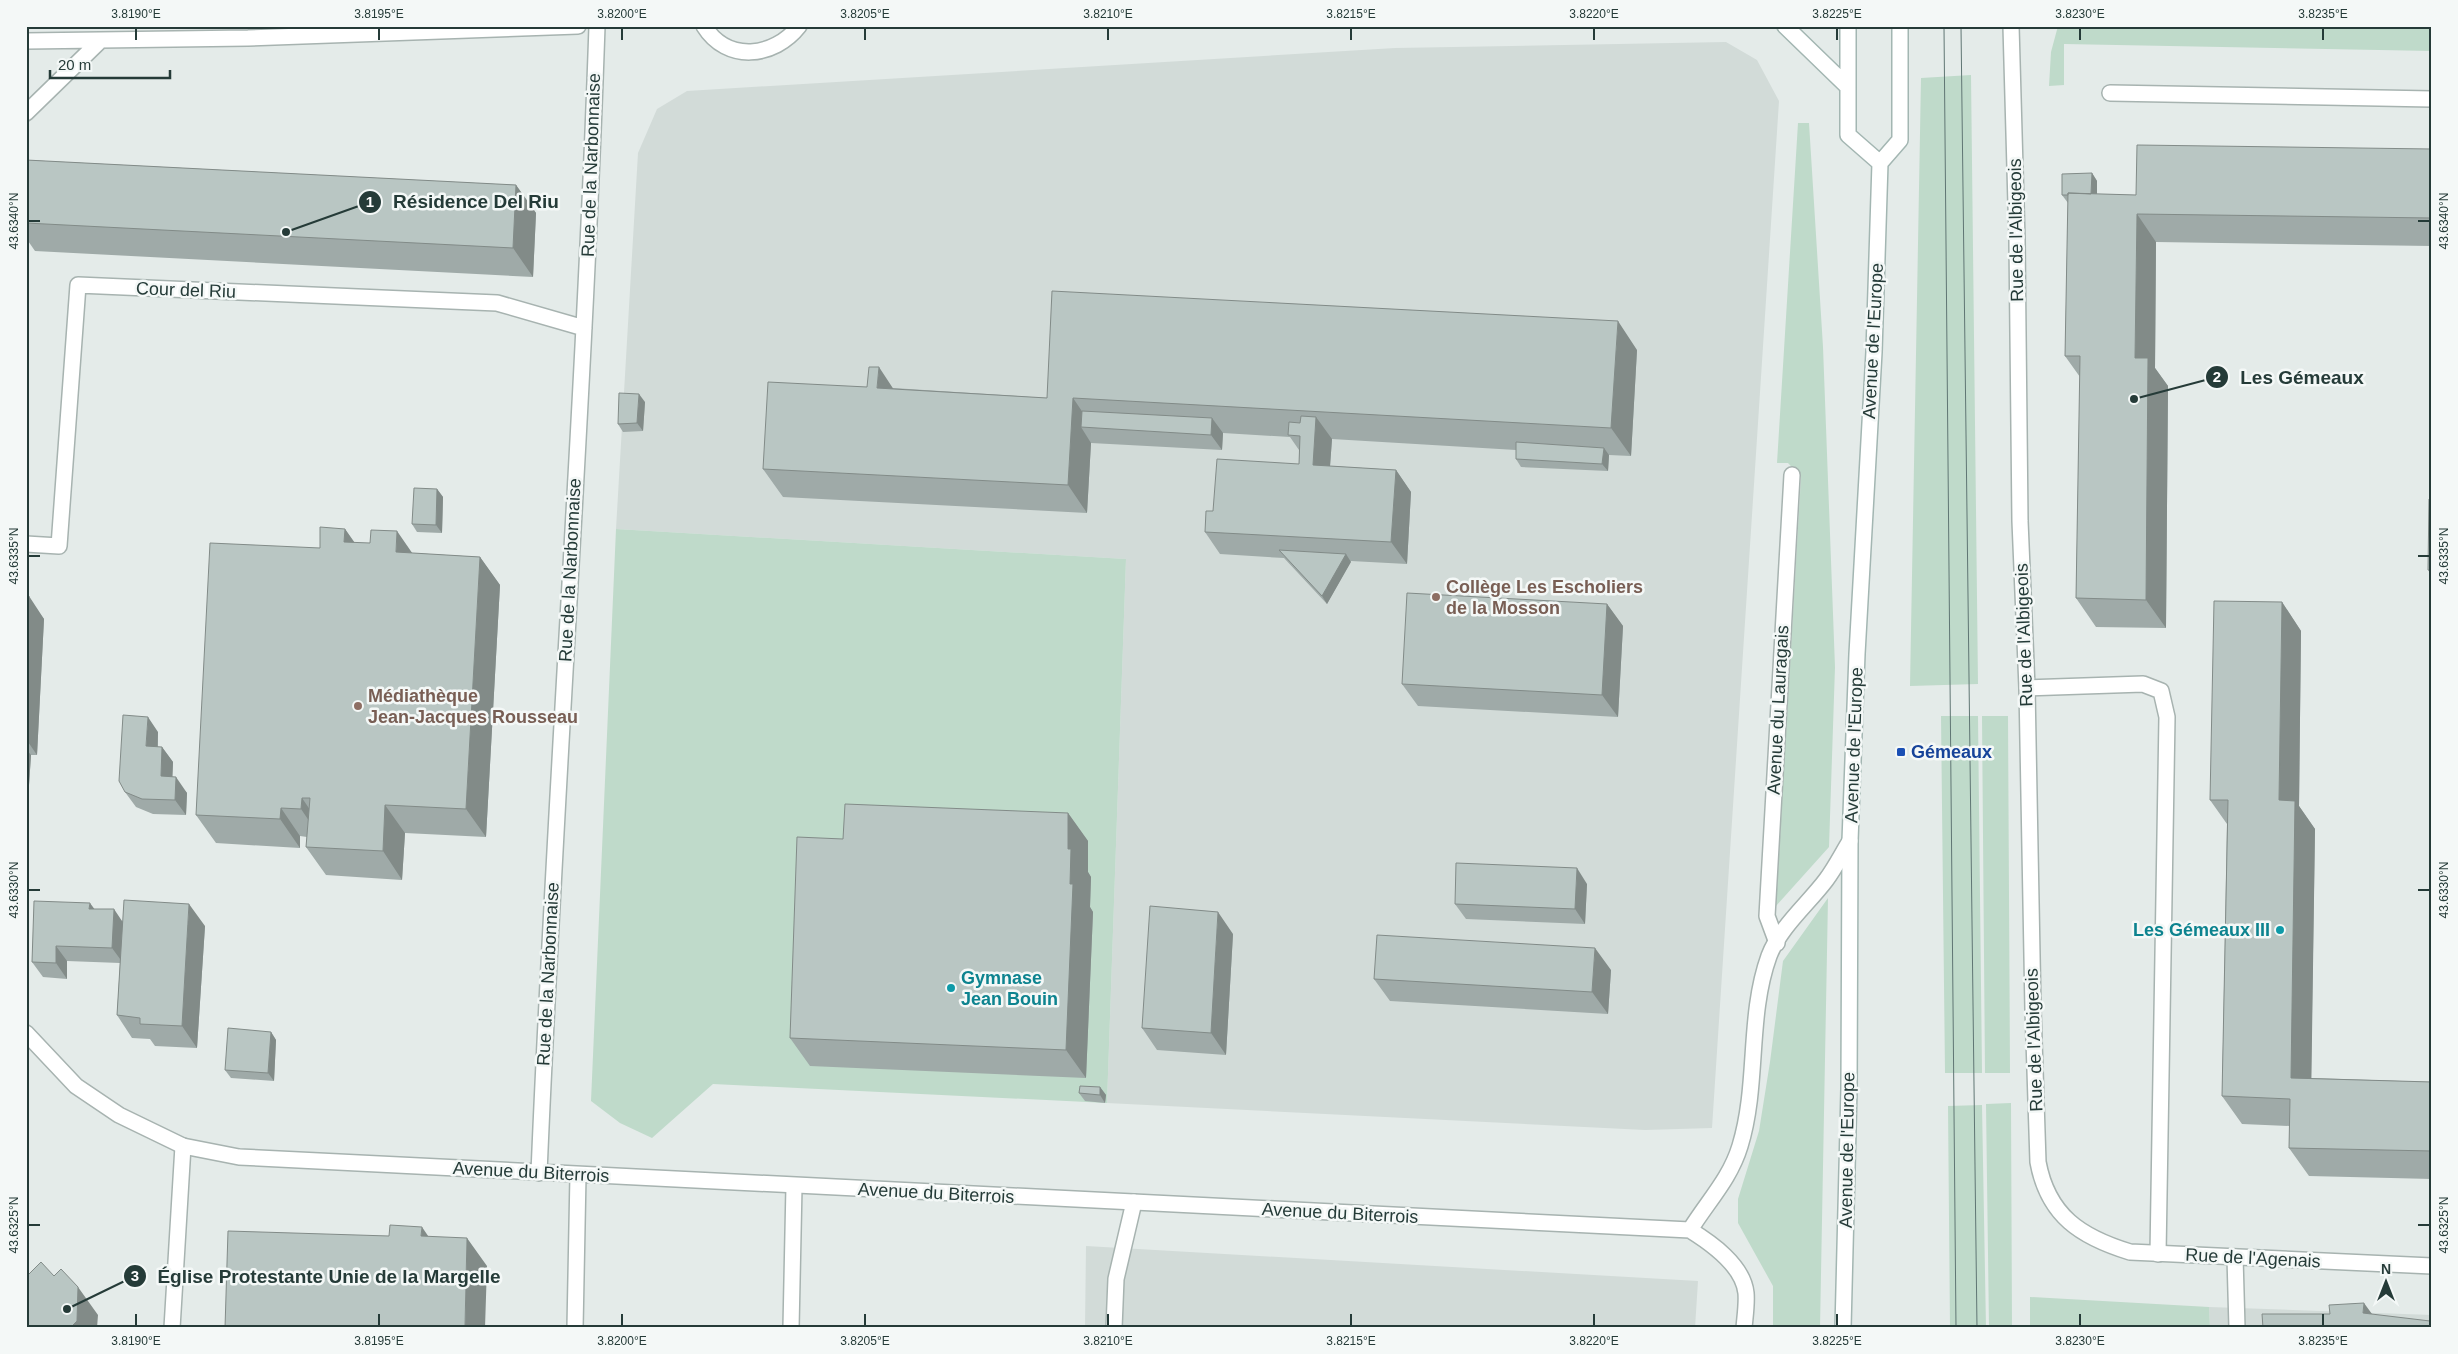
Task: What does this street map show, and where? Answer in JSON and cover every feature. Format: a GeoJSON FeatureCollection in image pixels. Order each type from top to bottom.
{"type":"FeatureCollection","features":[{"type":"Feature","properties":{"kind":"street"},"geometry":{"type":"LineString","coordinates":[[26,41],[578,26]]}},
{"type":"Feature","properties":{"kind":"street","name":"Rue de la Narbonnaise"},"geometry":{"type":"LineString","coordinates":[[539,1173],[554,860],[584,328],[597,26]]}},
{"type":"Feature","properties":{"kind":"street"},"geometry":{"type":"LineString","coordinates":[[704,26],[708,34],[722,45],[739,51],[757,52],[775,48],[790,38],[800,26]]}},
{"type":"Feature","properties":{"kind":"street"},"geometry":{"type":"LineString","coordinates":[[1785,26],[1848,87]]}},
{"type":"Feature","properties":{"kind":"street"},"geometry":{"type":"LineString","coordinates":[[1848,26],[1848,135],[1880,163],[1900,140],[1900,26]]}},
{"type":"Feature","properties":{"kind":"street","name":"Rue de l'Albigeois"},"geometry":{"type":"LineString","coordinates":[[2011,26],[2018,240],[2020,521],[2027,688],[2032,1009],[2038,1162],[2042,1181],[2050,1200],[2079,1231]]}},
{"type":"Feature","properties":{"kind":"street"},"geometry":{"type":"LineString","coordinates":[[26,113],[101,40]]}},
{"type":"Feature","properties":{"kind":"street"},"geometry":{"type":"LineString","coordinates":[[2110,92],[2432,99]]}},
{"type":"Feature","properties":{"kind":"street","name":"Avenue de l'Europe"},"geometry":{"type":"LineString","coordinates":[[1844,1328],[1849,1089],[1850,842],[1857,654],[1874,352],[1880,163]]}},
{"type":"Feature","properties":{"kind":"street","name":"Cour del Riu"},"geometry":{"type":"LineString","coordinates":[[26,544],[59,546],[78,285],[497,303],[584,328]]}},
{"type":"Feature","properties":{"kind":"street","name":"Avenue du Lauragais"},"geometry":{"type":"LineString","coordinates":[[1777,943],[1767,916],[1792,475]]}},
{"type":"Feature","properties":{"kind":"street"},"geometry":{"type":"LineString","coordinates":[[2027,688],[2143,684],[2161,691],[2167,717],[2158,1254]]}},
{"type":"Feature","properties":{"kind":"street"},"geometry":{"type":"LineString","coordinates":[[1744,1328],[1746,1291],[1738,1275],[1728,1258],[1711,1243],[1690,1230],[1731,1173],[1740,1145],[1750,1085],[1758,998],[1770,953],[1785,930],[1826,880],[1850,842]]}},
{"type":"Feature","properties":{"kind":"street","name":"Avenue du Biterrois"},"geometry":{"type":"LineString","coordinates":[[26,1033],[76,1086],[119,1114],[183,1146],[239,1157],[1690,1230]]}},
{"type":"Feature","properties":{"kind":"street"},"geometry":{"type":"LineString","coordinates":[[172,1328],[183,1146]]}},
{"type":"Feature","properties":{"kind":"street"},"geometry":{"type":"LineString","coordinates":[[575,1328],[578,1175]]}},
{"type":"Feature","properties":{"kind":"street"},"geometry":{"type":"LineString","coordinates":[[791,1328],[794,1186]]}},
{"type":"Feature","properties":{"kind":"street"},"geometry":{"type":"LineString","coordinates":[[1114,1328],[1116,1278],[1134,1202]]}},
{"type":"Feature","properties":{"kind":"street","name":"Rue de l'Agenais"},"geometry":{"type":"LineString","coordinates":[[2079,1231],[2108,1245],[2130,1252],[2432,1266]]}},
{"type":"Feature","properties":{"kind":"street"},"geometry":{"type":"LineString","coordinates":[[2235,1257],[2237,1328]]}},
{"type":"Feature","properties":{"kind":"shaded area","name":"Collège Les Escholiers de la Mosson"},"geometry":{"type":"Polygon","coordinates":[[[1726,42],[1757,60],[1779,101],[1712,1128],[1645,1130],[1107,1103],[1126,559],[616,529],[638,153],[657,109],[687,91],[1395,48],[1726,42]]]}},
{"type":"Feature","properties":{"kind":"shaded area"},"geometry":{"type":"Polygon","coordinates":[[[1086,1246],[1698,1281],[1695,1328],[1085,1328],[1086,1246]]]}},
{"type":"Feature","properties":{"kind":"shaded area"},"geometry":{"type":"Polygon","coordinates":[[[2209,1307],[2432,1315],[2432,1328],[2210,1328],[2209,1307]]]}},
{"type":"Feature","properties":{"kind":"green space"},"geometry":{"type":"Polygon","coordinates":[[[2058,26],[2432,26],[2432,51],[2064,44],[2064,85],[2049,86],[2051,52],[2058,26]]]}},
{"type":"Feature","properties":{"kind":"green space"},"geometry":{"type":"Polygon","coordinates":[[[1971,75],[1978,684],[1910,686],[1921,78],[1971,75]]]}},
{"type":"Feature","properties":{"kind":"green space"},"geometry":{"type":"Polygon","coordinates":[[[1798,123],[1809,123],[1823,347],[1835,667],[1829,847],[1776,906],[1801,477],[1788,463],[1777,463],[1798,123]]]}},
{"type":"Feature","properties":{"kind":"green space"},"geometry":{"type":"Polygon","coordinates":[[[616,529],[1126,559],[1107,1103],[713,1084],[652,1138],[620,1123],[591,1101],[616,529]]]}},
{"type":"Feature","properties":{"kind":"green space"},"geometry":{"type":"Polygon","coordinates":[[[1941,716],[1978,716],[1982,1073],[1945,1073],[1941,716]]]}},
{"type":"Feature","properties":{"kind":"green space"},"geometry":{"type":"Polygon","coordinates":[[[1982,716],[2008,716],[2010,1073],[1985,1073],[1982,716]]]}},
{"type":"Feature","properties":{"kind":"green space"},"geometry":{"type":"Polygon","coordinates":[[[1828,898],[1820,1328],[1773,1328],[1773,1286],[1738,1223],[1738,1199],[1759,1131],[1783,961],[1828,898]]]}},
{"type":"Feature","properties":{"kind":"green space"},"geometry":{"type":"Polygon","coordinates":[[[2011,1103],[2012,1328],[1989,1328],[1986,1104],[2011,1103]]]}},
{"type":"Feature","properties":{"kind":"green space"},"geometry":{"type":"Polygon","coordinates":[[[1982,1105],[1986,1328],[1950,1328],[1948,1106],[1982,1105]]]}},
{"type":"Feature","properties":{"kind":"green space"},"geometry":{"type":"Polygon","coordinates":[[[2030,1297],[2209,1307],[2210,1328],[2030,1328],[2030,1297]]]}},
{"type":"Feature","properties":{"kind":"building"},"geometry":{"type":"Polygon","coordinates":[[[2137,145],[2432,149],[2432,218],[2137,214],[2135,358],[2148,358],[2146,600],[2076,598],[2080,356],[2065,356],[2068,193],[2136,195],[2137,145]]]}},
{"type":"Feature","properties":{"kind":"building"},"geometry":{"type":"Polygon","coordinates":[[[26,160],[516,185],[513,248],[26,223],[26,160]]]}},
{"type":"Feature","properties":{"kind":"building"},"geometry":{"type":"Polygon","coordinates":[[[2092,173],[2091,194],[2068,193],[2068,195],[2062,195],[2062,174],[2092,173]]]}},
{"type":"Feature","properties":{"kind":"building"},"geometry":{"type":"Polygon","coordinates":[[[1052,291],[1618,321],[1611,428],[1073,398],[1068,485],[763,469],[768,382],[867,387],[869,367],[879,367],[877,388],[1047,398],[1052,291]]]}},
{"type":"Feature","properties":{"kind":"building"},"geometry":{"type":"Polygon","coordinates":[[[619,393],[639,394],[637,423],[618,424],[619,393]]]}},
{"type":"Feature","properties":{"kind":"building"},"geometry":{"type":"Polygon","coordinates":[[[1082,411],[1212,418],[1211,435],[1081,427],[1082,411]]]}},
{"type":"Feature","properties":{"kind":"building"},"geometry":{"type":"Polygon","coordinates":[[[1301,416],[1316,417],[1313,465],[1396,470],[1391,542],[1205,532],[1206,511],[1213,511],[1217,459],[1299,464],[1300,436],[1288,435],[1289,422],[1300,423],[1301,416]]]}},
{"type":"Feature","properties":{"kind":"building"},"geometry":{"type":"Polygon","coordinates":[[[1516,442],[1604,448],[1602,464],[1516,459],[1516,442]]]}},
{"type":"Feature","properties":{"kind":"building"},"geometry":{"type":"Polygon","coordinates":[[[414,488],[437,489],[436,525],[412,524],[414,488]]]}},
{"type":"Feature","properties":{"kind":"building"},"geometry":{"type":"Polygon","coordinates":[[[2429,499],[2432,499],[2432,570],[2428,570],[2429,499]]]}},
{"type":"Feature","properties":{"kind":"building","name":"Médiathèque Jean-Jacques Rousseau"},"geometry":{"type":"Polygon","coordinates":[[[320,527],[345,529],[344,542],[370,543],[371,530],[397,531],[396,552],[480,557],[466,809],[385,805],[383,851],[306,847],[310,798],[302,798],[301,809],[281,808],[280,819],[196,815],[210,543],[320,548],[320,527]]]}},
{"type":"Feature","properties":{"kind":"building"},"geometry":{"type":"Polygon","coordinates":[[[1279,550],[1346,554],[1322,596],[1279,550]]]}},
{"type":"Feature","properties":{"kind":"building"},"geometry":{"type":"Polygon","coordinates":[[[1407,593],[1607,604],[1602,695],[1402,684],[1407,593]]]}},
{"type":"Feature","properties":{"kind":"building"},"geometry":{"type":"Polygon","coordinates":[[[26,596],[29,596],[26,646],[26,596]]]}},
{"type":"Feature","properties":{"kind":"building","name":"Les Gémeaux III"},"geometry":{"type":"Polygon","coordinates":[[[2214,601],[2282,602],[2279,800],[2295,801],[2291,1078],[2432,1082],[2432,1151],[2289,1148],[2290,1099],[2222,1096],[2228,800],[2210,800],[2214,601]]]}},
{"type":"Feature","properties":{"kind":"building"},"geometry":{"type":"Polygon","coordinates":[[[123,715],[148,717],[146,746],[162,747],[161,776],[176,777],[175,800],[142,799],[125,792],[119,781],[123,715]]]}},
{"type":"Feature","properties":{"kind":"building","name":"Gymnase Jean Bouin"},"geometry":{"type":"Polygon","coordinates":[[[845,804],[1068,813],[1068,849],[1071,849],[1070,884],[1073,884],[1066,1050],[790,1038],[797,837],[843,839],[845,804]]]}},
{"type":"Feature","properties":{"kind":"building"},"geometry":{"type":"Polygon","coordinates":[[[1456,863],[1577,868],[1575,909],[1455,904],[1456,863]]]}},
{"type":"Feature","properties":{"kind":"building"},"geometry":{"type":"Polygon","coordinates":[[[124,900],[189,904],[182,1026],[140,1024],[140,1018],[117,1015],[124,900]]]}},
{"type":"Feature","properties":{"kind":"building"},"geometry":{"type":"Polygon","coordinates":[[[34,901],[90,903],[89,909],[114,909],[112,948],[56,946],[56,963],[32,962],[34,901]]]}},
{"type":"Feature","properties":{"kind":"building"},"geometry":{"type":"Polygon","coordinates":[[[1150,906],[1218,912],[1211,1033],[1142,1028],[1150,906]]]}},
{"type":"Feature","properties":{"kind":"building"},"geometry":{"type":"Polygon","coordinates":[[[1377,935],[1595,948],[1592,992],[1374,979],[1377,935]]]}},
{"type":"Feature","properties":{"kind":"building"},"geometry":{"type":"Polygon","coordinates":[[[228,1028],[271,1032],[268,1073],[225,1070],[228,1028]]]}},
{"type":"Feature","properties":{"kind":"building"},"geometry":{"type":"Polygon","coordinates":[[[1080,1086],[1100,1087],[1100,1095],[1079,1093],[1080,1086]]]}},
{"type":"Feature","properties":{"kind":"building"},"geometry":{"type":"Polygon","coordinates":[[[390,1225],[422,1227],[421,1236],[467,1238],[465,1327],[225,1328],[228,1231],[389,1236],[390,1225]]]}},
{"type":"Feature","properties":{"kind":"building"},"geometry":{"type":"Polygon","coordinates":[[[41,1262],[54,1276],[61,1269],[78,1287],[77,1321],[70,1328],[26,1328],[26,1277],[41,1262]]]}},
{"type":"Feature","properties":{"kind":"building"},"geometry":{"type":"Polygon","coordinates":[[[2364,1303],[2363,1313],[2430,1321],[2429,1328],[2263,1328],[2262,1314],[2330,1314],[2329,1305],[2364,1303]]]}},
{"type":"Feature","properties":{"kind":"building"},"geometry":{"type":"Polygon","coordinates":[[[797,1327],[861,1328],[797,1328],[797,1327]]]}},
{"type":"Feature","properties":{"kind":"tram line"},"geometry":{"type":"LineString","coordinates":[[1944,26],[1956,1328]]}},
{"type":"Feature","properties":{"kind":"tram line"},"geometry":{"type":"LineString","coordinates":[[1961,26],[1977,1328]]}},
{"type":"Feature","properties":{"kind":"place","name":"Résidence Del Riu"},"geometry":{"type":"Point","coordinates":[286,232]}},
{"type":"Feature","properties":{"kind":"place","name":"Les Gémeaux"},"geometry":{"type":"Point","coordinates":[2134,399]}},
{"type":"Feature","properties":{"kind":"place","name":"Collège Les Escholiers de la Mosson"},"geometry":{"type":"Point","coordinates":[1436,597]}},
{"type":"Feature","properties":{"kind":"place","name":"Médiathèque Jean-Jacques Rousseau"},"geometry":{"type":"Point","coordinates":[358,706]}},
{"type":"Feature","properties":{"kind":"place","name":"Gémeaux"},"geometry":{"type":"Point","coordinates":[1901,752]}},
{"type":"Feature","properties":{"kind":"place","name":"Les Gémeaux III"},"geometry":{"type":"Point","coordinates":[2280,930]}},
{"type":"Feature","properties":{"kind":"place","name":"Gymnase Jean Bouin"},"geometry":{"type":"Point","coordinates":[951,988]}},
{"type":"Feature","properties":{"kind":"place","name":"Église Protestante Unie de la Margelle"},"geometry":{"type":"Point","coordinates":[67,1309]}}]}
